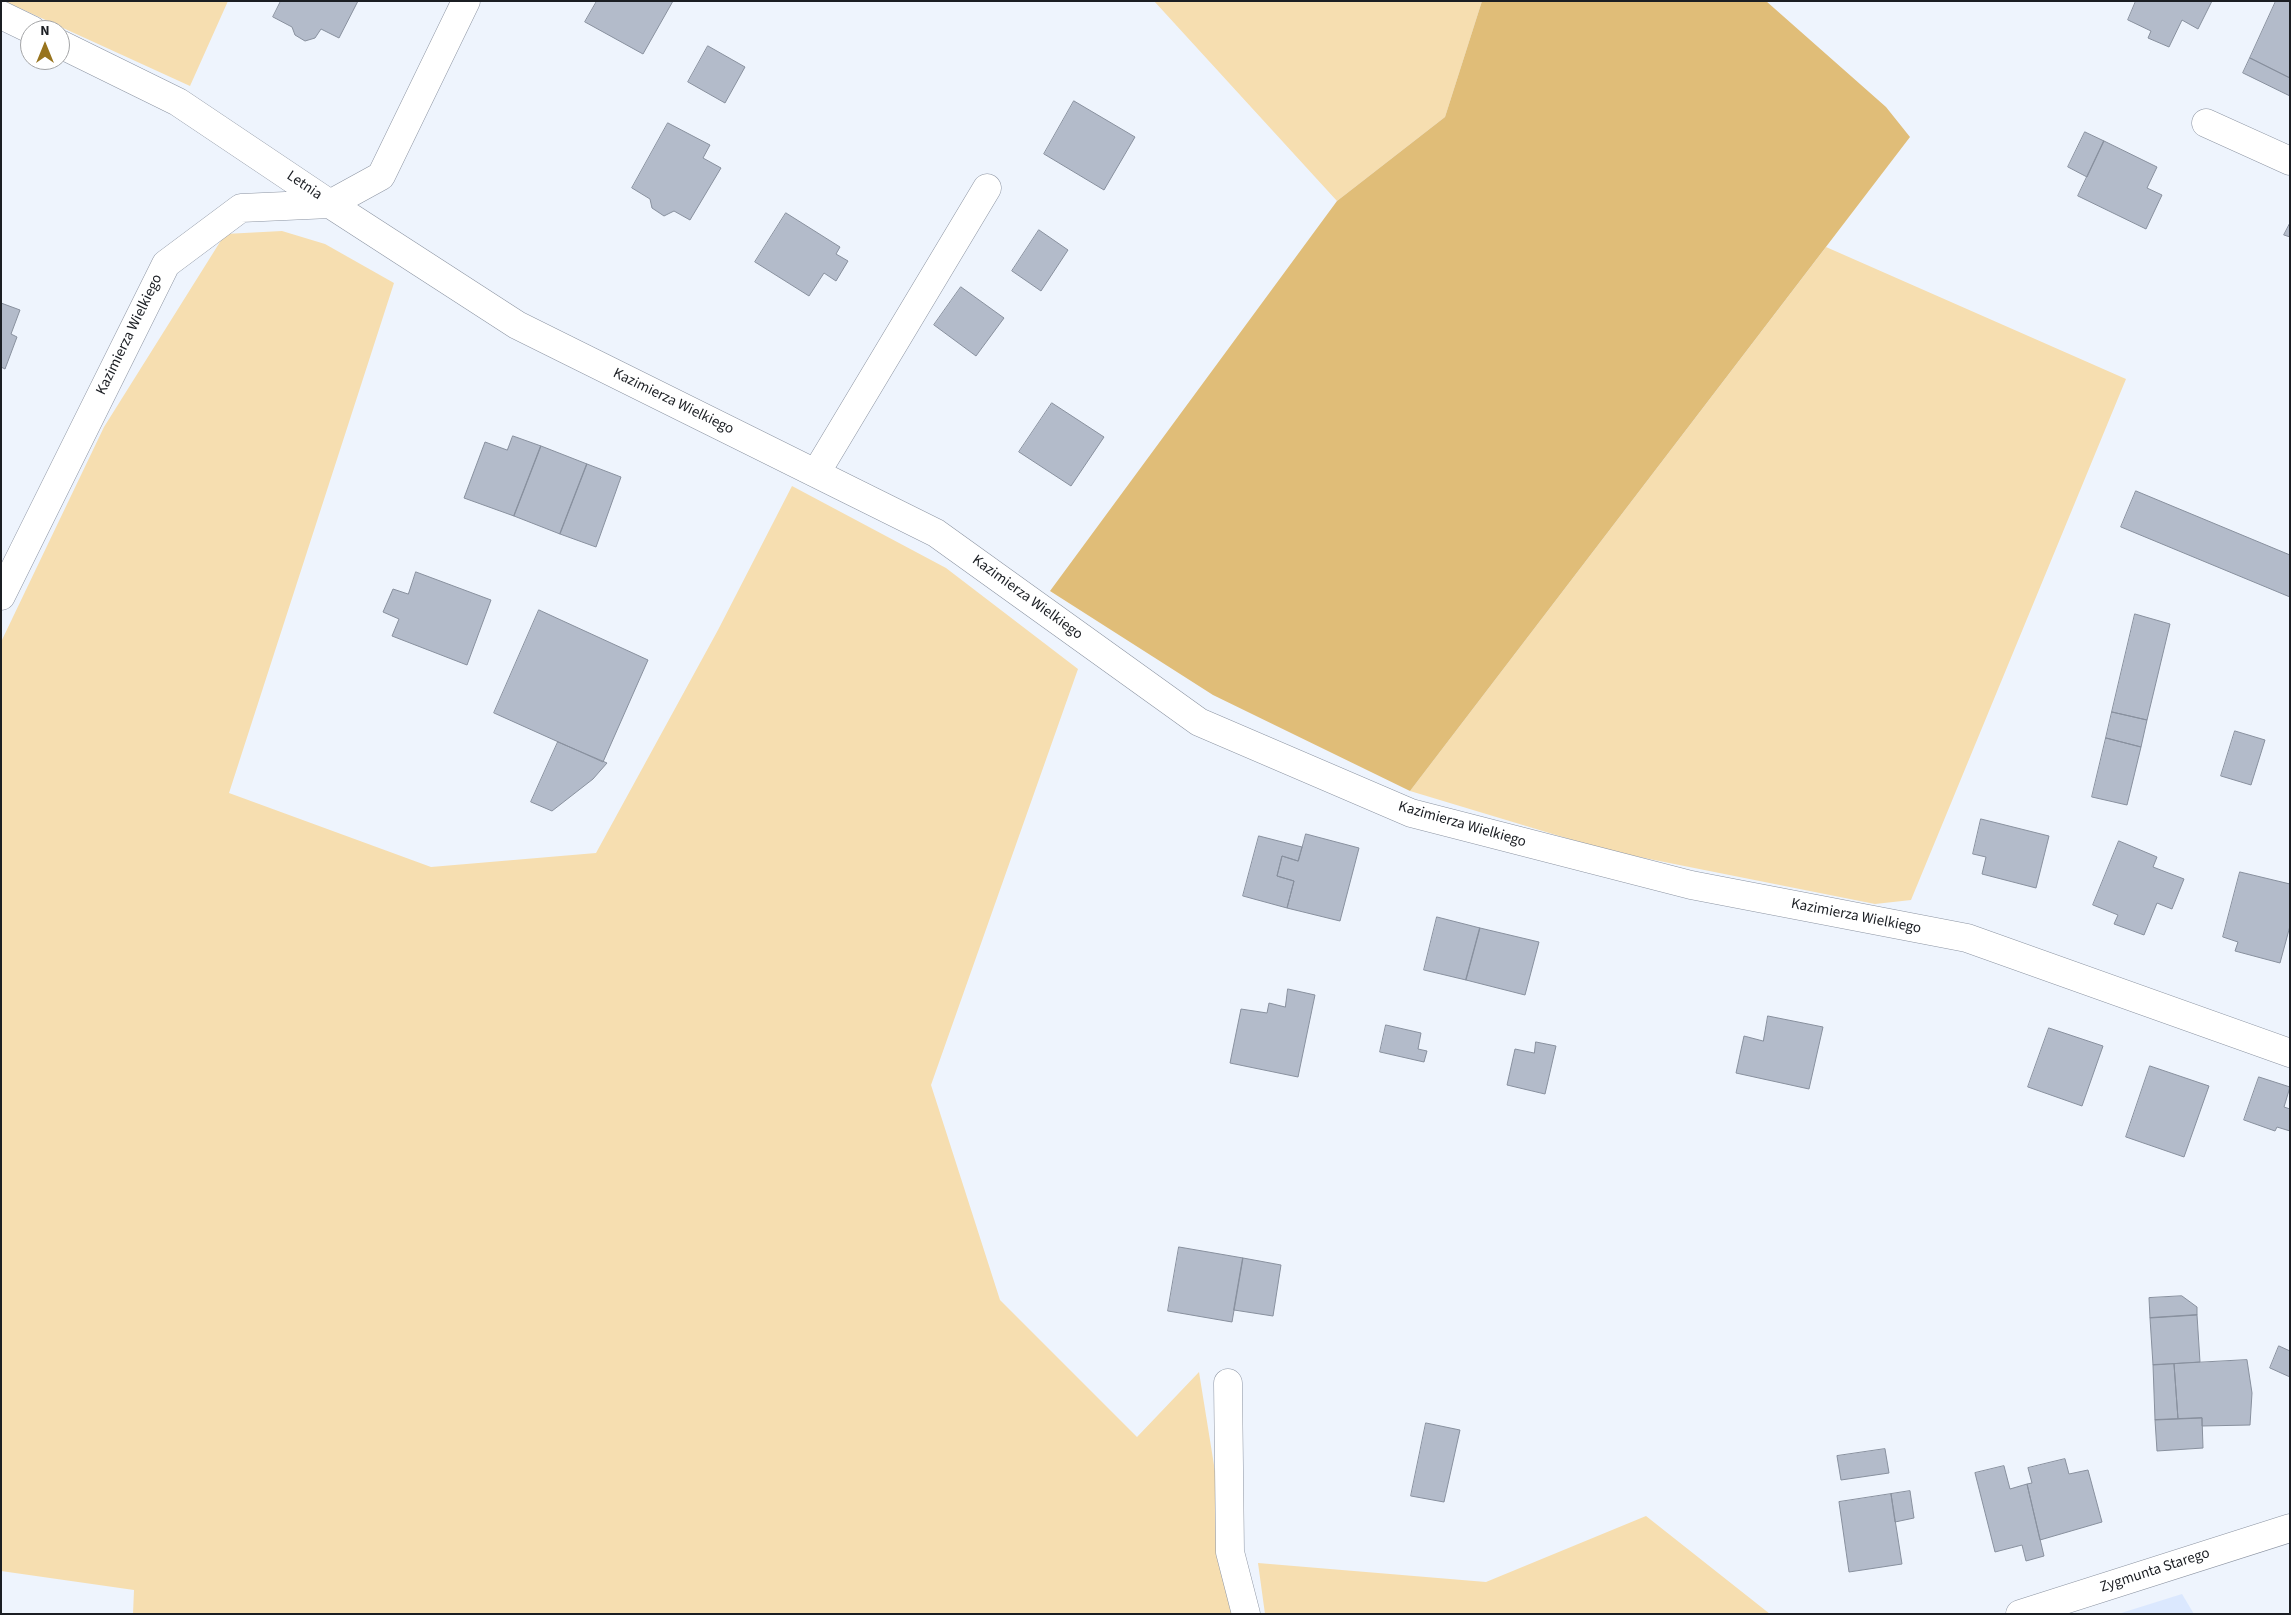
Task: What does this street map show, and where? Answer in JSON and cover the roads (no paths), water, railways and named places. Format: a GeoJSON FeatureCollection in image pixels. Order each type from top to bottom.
{"type":"FeatureCollection","features":[{"type":"Feature","properties":{"kind":"street","name":"Letnia"},"geometry":{"type":"LineString","coordinates":[[70,49],[178,102],[330,204],[381,176],[466,1]]}},
{"type":"Feature","properties":{"kind":"street"},"geometry":{"type":"LineString","coordinates":[[1,15],[20,24]]}},
{"type":"Feature","properties":{"kind":"street"},"geometry":{"type":"LineString","coordinates":[[2206,123],[2290,161]]}},
{"type":"Feature","properties":{"kind":"street"},"geometry":{"type":"LineString","coordinates":[[816,473],[987,188]]}},
{"type":"Feature","properties":{"kind":"street","name":"Kazimierza Wielkiego"},"geometry":{"type":"LineString","coordinates":[[1,596],[166,264],[241,208],[330,204],[517,324],[936,533],[1199,722],[1410,813],[1691,886],[1967,938],[2290,1054]]}},
{"type":"Feature","properties":{"kind":"street"},"geometry":{"type":"LineString","coordinates":[[1228,1384],[1230,1552],[1246,1614]]}},
{"type":"Feature","properties":{"kind":"street","name":"Zygmunta Starego"},"geometry":{"type":"LineString","coordinates":[[2020,1614],[2290,1528]]}}]}
